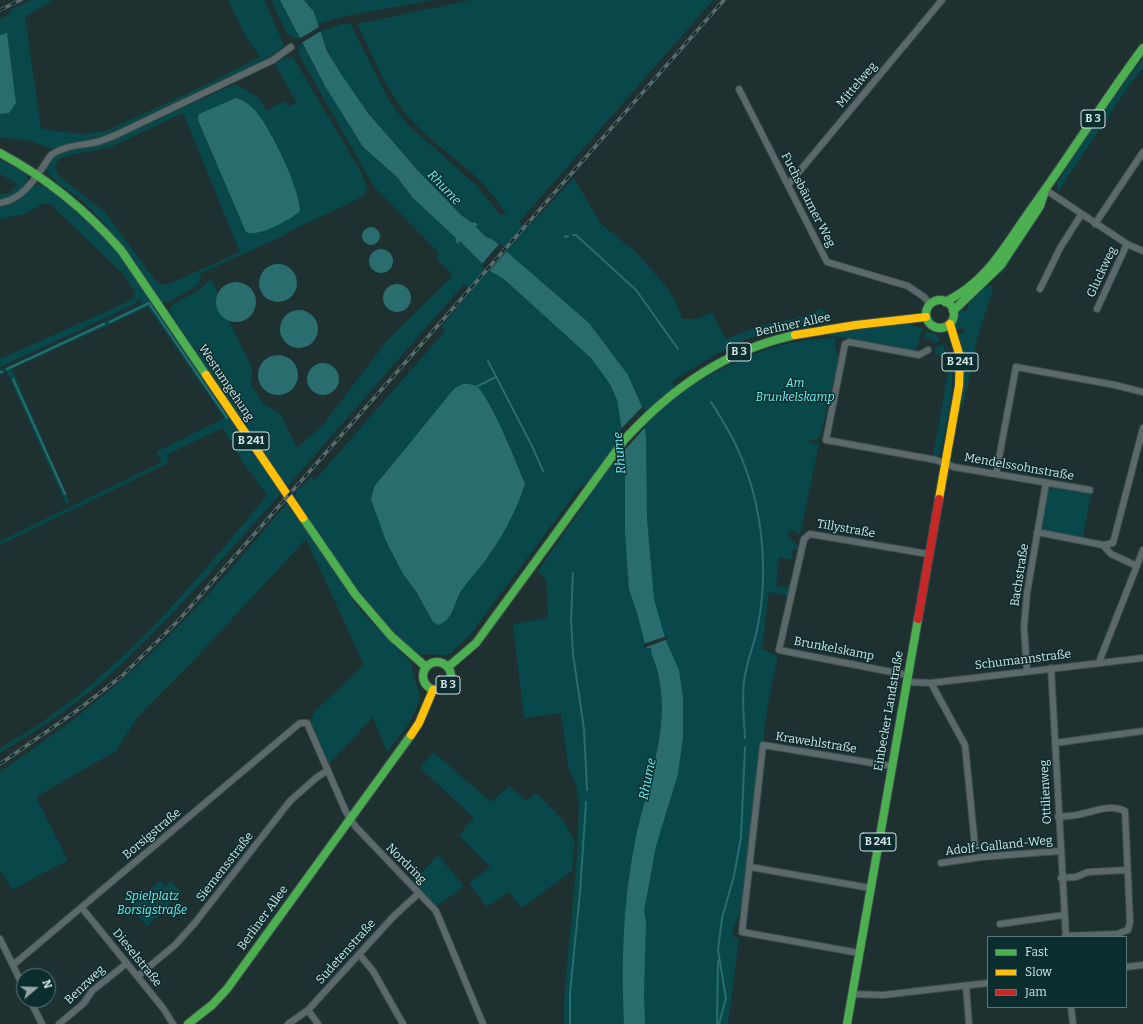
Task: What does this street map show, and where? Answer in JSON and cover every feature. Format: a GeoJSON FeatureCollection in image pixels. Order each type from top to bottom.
{"type":"FeatureCollection","features":[{"type":"Feature","properties":{"kind":"main road","name":"B 3"},"geometry":{"type":"LineString","coordinates":[[945,302],[954,299],[987,271],[1013,237],[1035,202],[1046,190],[1113,88],[1143,48]]}},
{"type":"Feature","properties":{"kind":"main road","name":"Westumgehung"},"geometry":{"type":"LineString","coordinates":[[0,153],[38,174],[75,202],[95,220],[121,250],[350,588],[373,618],[426,667]]}},
{"type":"Feature","properties":{"kind":"main road","name":"B 3"},"geometry":{"type":"LineString","coordinates":[[953,311],[1001,265],[1040,206],[1046,190]]}},
{"type":"Feature","properties":{"kind":"main road"},"geometry":{"type":"LineString","coordinates":[[938,300],[945,302],[953,311],[953,318],[950,324],[938,328],[930,325],[926,317],[927,308],[930,304],[938,300]]}},
{"type":"Feature","properties":{"kind":"main road","name":"Berliner Allee"},"geometry":{"type":"LineString","coordinates":[[448,667],[476,643],[625,439],[646,417],[677,389],[726,358],[754,346],[816,331],[926,317]]}},
{"type":"Feature","properties":{"kind":"main road","name":"Einbecker Landstraße"},"geometry":{"type":"LineString","coordinates":[[846,1024],[944,463],[959,386],[961,365],[950,324]]}},
{"type":"Feature","properties":{"kind":"main road","name":"Einbecker Landstraße"},"geometry":{"type":"LineString","coordinates":[[938,328],[946,337],[956,362],[957,371],[955,401]]}},
{"type":"Feature","properties":{"kind":"main road","name":"B 3"},"geometry":{"type":"LineString","coordinates":[[436,661],[441,662],[448,667],[451,675],[449,684],[442,689],[433,690],[426,685],[423,678],[426,667],[436,661]]}},
{"type":"Feature","properties":{"kind":"main road","name":"B 3"},"geometry":{"type":"LineString","coordinates":[[350,820],[419,723],[433,690]]}},
{"type":"Feature","properties":{"kind":"main road","name":"Berliner Allee"},"geometry":{"type":"LineString","coordinates":[[188,1024],[212,1005],[226,989],[350,820]]}},
{"type":"Feature","properties":{"kind":"street","name":"Mittelweg"},"geometry":{"type":"LineString","coordinates":[[788,185],[942,0]]}},
{"type":"Feature","properties":{"kind":"street"},"geometry":{"type":"LineString","coordinates":[[0,203],[10,201],[22,195],[51,156],[57,151],[75,145],[100,142],[118,134],[273,60],[291,47]]}},
{"type":"Feature","properties":{"kind":"street","name":"Fuchsbäumer Weg"},"geometry":{"type":"LineString","coordinates":[[739,89],[827,262],[908,286],[924,296],[930,304]]}},
{"type":"Feature","properties":{"kind":"street"},"geometry":{"type":"LineString","coordinates":[[1095,224],[1143,152]]}},
{"type":"Feature","properties":{"kind":"street"},"geometry":{"type":"LineString","coordinates":[[1046,190],[1095,224],[1127,244],[1143,251]]}},
{"type":"Feature","properties":{"kind":"street"},"geometry":{"type":"LineString","coordinates":[[1040,289],[1060,248],[1081,215]]}},
{"type":"Feature","properties":{"kind":"street","name":"Gluckweg"},"geometry":{"type":"LineString","coordinates":[[1097,309],[1127,244]]}},
{"type":"Feature","properties":{"kind":"street","name":"Mendelssohnstraße"},"geometry":{"type":"LineString","coordinates":[[928,350],[919,355],[849,342],[845,344],[826,440],[936,460],[954,467],[1090,490]]}},
{"type":"Feature","properties":{"kind":"street"},"geometry":{"type":"LineString","coordinates":[[996,474],[1016,367],[1115,385],[1143,392]]}},
{"type":"Feature","properties":{"kind":"street"},"geometry":{"type":"LineString","coordinates":[[1037,532],[1103,545],[1113,543],[1143,428]]}},
{"type":"Feature","properties":{"kind":"street","name":"Bachstraße"},"geometry":{"type":"LineString","coordinates":[[1027,670],[1024,620],[1027,593],[1046,482]]}},
{"type":"Feature","properties":{"kind":"street","name":"Tillystraße"},"geometry":{"type":"LineString","coordinates":[[780,650],[804,539],[810,534],[928,554]]}},
{"type":"Feature","properties":{"kind":"street"},"geometry":{"type":"LineString","coordinates":[[1103,545],[1111,554],[1137,566]]}},
{"type":"Feature","properties":{"kind":"street"},"geometry":{"type":"LineString","coordinates":[[1099,662],[1143,550]]}},
{"type":"Feature","properties":{"kind":"street","name":"Brunkelskamp"},"geometry":{"type":"LineString","coordinates":[[780,650],[907,678]]}},
{"type":"Feature","properties":{"kind":"street","name":"Schumannstraße"},"geometry":{"type":"LineString","coordinates":[[907,678],[915,683],[931,682],[1143,658]]}},
{"type":"Feature","properties":{"kind":"street","name":"Ottilienweg"},"geometry":{"type":"LineString","coordinates":[[1051,668],[1061,878],[1066,936]]}},
{"type":"Feature","properties":{"kind":"street"},"geometry":{"type":"LineString","coordinates":[[931,682],[966,745],[975,846]]}},
{"type":"Feature","properties":{"kind":"street","name":"Borsigstraße"},"geometry":{"type":"LineString","coordinates":[[13,965],[300,722],[307,723]]}},
{"type":"Feature","properties":{"kind":"street","name":"Nordring"},"geometry":{"type":"LineString","coordinates":[[307,723],[350,820],[368,842],[436,911],[483,1024]]}},
{"type":"Feature","properties":{"kind":"street"},"geometry":{"type":"LineString","coordinates":[[1055,743],[1143,731]]}},
{"type":"Feature","properties":{"kind":"street","name":"Krawehlstraße"},"geometry":{"type":"LineString","coordinates":[[750,867],[763,745],[891,766]]}},
{"type":"Feature","properties":{"kind":"street","name":"Siemensstraße"},"geometry":{"type":"LineString","coordinates":[[138,976],[175,946],[194,924],[290,801],[316,778],[328,770]]}},
{"type":"Feature","properties":{"kind":"street"},"geometry":{"type":"LineString","coordinates":[[1058,817],[1081,814],[1096,809],[1119,808],[1125,811],[1130,922],[1128,930],[1117,934],[1083,936]]}},
{"type":"Feature","properties":{"kind":"street","name":"Adolf-Galland-Weg"},"geometry":{"type":"LineString","coordinates":[[941,863],[982,857],[1060,851]]}},
{"type":"Feature","properties":{"kind":"street"},"geometry":{"type":"LineString","coordinates":[[859,953],[742,932],[750,867],[870,888]]}},
{"type":"Feature","properties":{"kind":"street"},"geometry":{"type":"LineString","coordinates":[[1061,878],[1076,877],[1088,872],[1127,870]]}},
{"type":"Feature","properties":{"kind":"street","name":"Sudetenstraße"},"geometry":{"type":"LineString","coordinates":[[288,1024],[308,1010],[394,916],[419,893]]}},
{"type":"Feature","properties":{"kind":"street","name":"Dieselstraße"},"geometry":{"type":"LineString","coordinates":[[82,908],[164,1008],[173,1024]]}},
{"type":"Feature","properties":{"kind":"street"},"geometry":{"type":"LineString","coordinates":[[1000,924],[1064,915]]}},
{"type":"Feature","properties":{"kind":"street"},"geometry":{"type":"LineString","coordinates":[[0,939],[16,971]]}},
{"type":"Feature","properties":{"kind":"street"},"geometry":{"type":"LineString","coordinates":[[359,954],[373,971],[403,1024]]}},
{"type":"Feature","properties":{"kind":"street","name":"Benzweg"},"geometry":{"type":"LineString","coordinates":[[59,1024],[84,1003],[92,991],[127,963]]}},
{"type":"Feature","properties":{"kind":"street"},"geometry":{"type":"LineString","coordinates":[[1127,967],[1143,965]]}},
{"type":"Feature","properties":{"kind":"street"},"geometry":{"type":"LineString","coordinates":[[852,994],[883,995],[987,983]]}},
{"type":"Feature","properties":{"kind":"street"},"geometry":{"type":"LineString","coordinates":[[966,986],[969,1024]]}},
{"type":"Feature","properties":{"kind":"street"},"geometry":{"type":"LineString","coordinates":[[34,1008],[42,1024]]}},
{"type":"Feature","properties":{"kind":"street"},"geometry":{"type":"LineString","coordinates":[[1071,1008],[1073,1024]]}},
{"type":"Feature","properties":{"kind":"street"},"geometry":{"type":"LineString","coordinates":[[308,1010],[318,1024]]}},
{"type":"Feature","properties":{"kind":"green space"},"geometry":{"type":"Polygon","coordinates":[[[31,0],[53,0],[25,17],[41,128],[49,130],[81,133],[106,131],[193,91],[260,57],[247,38],[228,0],[264,0],[284,45],[276,52],[234,76],[113,133],[97,138],[66,144],[53,150],[31,141],[0,137],[0,19],[11,13],[10,10],[31,0]]]}},
{"type":"Feature","properties":{"kind":"green space"},"geometry":{"type":"Polygon","coordinates":[[[271,0],[279,0],[283,4],[300,37],[296,39],[287,34],[271,0]]]}},
{"type":"Feature","properties":{"kind":"green space"},"geometry":{"type":"Polygon","coordinates":[[[304,0],[434,0],[346,16],[318,24],[314,12],[304,0]]]}},
{"type":"Feature","properties":{"kind":"green space","name":"Am Brunkelskamp"},"geometry":{"type":"Polygon","coordinates":[[[471,0],[713,0],[519,222],[527,228],[574,178],[600,223],[637,253],[665,285],[675,300],[682,319],[695,319],[712,313],[726,339],[759,326],[806,316],[821,309],[825,312],[826,317],[823,321],[766,333],[738,343],[718,353],[672,382],[680,394],[716,372],[753,354],[793,342],[835,338],[835,347],[839,359],[820,437],[816,440],[809,440],[809,443],[819,444],[800,535],[791,529],[787,535],[798,546],[798,548],[792,550],[793,560],[779,557],[776,586],[787,588],[788,585],[791,585],[789,596],[769,592],[762,649],[778,656],[769,697],[763,741],[758,750],[758,770],[740,912],[732,932],[735,938],[739,939],[728,1024],[564,1024],[564,1000],[577,854],[579,804],[576,785],[568,767],[561,713],[524,718],[513,624],[548,618],[546,580],[538,571],[589,498],[583,483],[470,635],[450,654],[445,655],[421,655],[383,622],[350,582],[295,496],[296,491],[311,477],[315,480],[445,331],[442,326],[471,291],[464,284],[287,487],[169,310],[172,305],[202,288],[211,278],[218,293],[216,299],[223,317],[229,321],[252,368],[251,385],[264,404],[280,413],[297,448],[322,426],[388,339],[452,277],[451,273],[436,258],[440,254],[374,187],[298,53],[299,46],[302,43],[325,86],[363,147],[397,177],[412,197],[472,223],[444,199],[419,172],[356,97],[336,66],[321,33],[323,30],[347,23],[351,25],[390,102],[407,124],[477,186],[500,215],[506,214],[497,200],[475,176],[425,133],[404,112],[375,62],[357,24],[471,0]]]}},
{"type":"Feature","properties":{"kind":"green space"},"geometry":{"type":"Polygon","coordinates":[[[286,57],[293,57],[361,172],[367,187],[364,196],[288,232],[283,236],[201,273],[199,284],[169,302],[163,303],[115,236],[81,200],[50,175],[46,167],[52,158],[60,153],[108,142],[235,84],[258,97],[267,111],[284,101],[288,107],[297,103],[275,64],[286,57]],[[183,113],[113,146],[64,157],[56,164],[55,167],[60,177],[105,212],[160,285],[173,282],[240,252],[183,113]]]}},
{"type":"Feature","properties":{"kind":"green space"},"geometry":{"type":"Polygon","coordinates":[[[1143,59],[1143,68],[1128,87],[1058,192],[1057,183],[1107,105],[1143,59]]]}},
{"type":"Feature","properties":{"kind":"green space"},"geometry":{"type":"Polygon","coordinates":[[[0,160],[26,173],[28,178],[18,193],[5,199],[0,199],[0,194],[9,193],[18,184],[0,174],[0,160]]]}},
{"type":"Feature","properties":{"kind":"green space"},"geometry":{"type":"Polygon","coordinates":[[[38,185],[46,187],[69,203],[94,227],[121,257],[281,493],[185,600],[145,642],[110,675],[65,711],[0,753],[0,748],[39,724],[112,666],[177,601],[267,495],[242,461],[223,428],[168,454],[167,464],[0,545],[0,541],[162,462],[156,452],[224,418],[148,307],[12,369],[70,502],[66,504],[7,372],[0,375],[0,370],[142,304],[139,299],[135,304],[0,367],[0,359],[125,303],[133,298],[135,292],[123,274],[50,204],[42,204],[25,214],[0,219],[0,206],[15,203],[38,185]]]}},
{"type":"Feature","properties":{"kind":"green space"},"geometry":{"type":"Polygon","coordinates":[[[1043,210],[1001,275],[1000,274],[1004,266],[1043,210]]]}},
{"type":"Feature","properties":{"kind":"green space"},"geometry":{"type":"Polygon","coordinates":[[[989,285],[993,289],[977,339],[974,358],[970,359],[971,370],[963,407],[961,407],[964,364],[955,337],[964,333],[963,327],[954,331],[956,315],[961,306],[964,311],[969,307],[965,301],[989,285]]]}},
{"type":"Feature","properties":{"kind":"green space"},"geometry":{"type":"Polygon","coordinates":[[[893,324],[913,324],[913,326],[922,328],[917,348],[912,351],[822,334],[893,324]]]}},
{"type":"Feature","properties":{"kind":"green space"},"geometry":{"type":"Polygon","coordinates":[[[926,331],[937,335],[940,340],[935,343],[931,340],[924,340],[926,331]]]}},
{"type":"Feature","properties":{"kind":"green space"},"geometry":{"type":"Polygon","coordinates":[[[945,341],[950,355],[952,369],[951,397],[940,454],[935,457],[933,456],[950,361],[945,341]]]}},
{"type":"Feature","properties":{"kind":"green space"},"geometry":{"type":"Polygon","coordinates":[[[943,344],[947,358],[939,356],[935,353],[936,347],[943,344]]]}},
{"type":"Feature","properties":{"kind":"green space"},"geometry":{"type":"Polygon","coordinates":[[[1053,488],[1091,494],[1083,538],[1044,531],[1040,526],[1047,492],[1053,488]]]}},
{"type":"Feature","properties":{"kind":"green space"},"geometry":{"type":"Polygon","coordinates":[[[287,503],[360,610],[413,665],[412,669],[420,696],[419,703],[408,725],[387,752],[373,717],[329,764],[310,722],[314,712],[364,665],[306,539],[193,661],[137,718],[116,751],[36,797],[68,860],[12,890],[2,872],[0,873],[0,772],[83,712],[158,647],[203,601],[287,503]]]}},
{"type":"Feature","properties":{"kind":"green space"},"geometry":{"type":"Polygon","coordinates":[[[433,752],[491,802],[509,786],[527,801],[536,793],[563,820],[575,841],[572,871],[522,908],[509,892],[487,907],[469,883],[490,867],[459,835],[474,818],[420,768],[433,752]]]}},
{"type":"Feature","properties":{"kind":"green space"},"geometry":{"type":"Polygon","coordinates":[[[438,855],[464,886],[437,906],[413,882],[438,855]]]}},
{"type":"Feature","properties":{"kind":"green space","name":"Spielplatz Borsigstraße"},"geometry":{"type":"Polygon","coordinates":[[[160,881],[165,886],[171,881],[182,893],[147,926],[130,907],[160,881]]]}},
{"type":"Feature","properties":{"kind":"shaded area"},"geometry":{"type":"Polygon","coordinates":[[[280,0],[304,0],[314,12],[327,51],[368,113],[421,174],[461,215],[472,223],[475,222],[478,225],[475,226],[486,237],[492,239],[589,323],[628,375],[642,407],[646,437],[647,519],[654,599],[666,641],[679,670],[683,697],[683,737],[678,774],[656,846],[644,911],[646,921],[644,994],[645,1024],[624,1024],[623,956],[625,910],[635,842],[659,742],[662,703],[659,678],[651,648],[646,648],[629,589],[625,532],[625,449],[617,400],[610,384],[591,358],[504,279],[490,271],[460,241],[458,244],[456,242],[456,238],[412,197],[397,177],[363,147],[325,86],[280,0]]]}},
{"type":"Feature","properties":{"kind":"shaded area"},"geometry":{"type":"Polygon","coordinates":[[[7,33],[16,103],[9,113],[0,114],[0,35],[7,33]]]}},
{"type":"Feature","properties":{"kind":"shaded area"},"geometry":{"type":"Polygon","coordinates":[[[236,98],[243,101],[256,111],[271,134],[290,175],[299,201],[300,211],[296,214],[274,227],[251,233],[246,232],[198,120],[199,114],[236,98]]]}},
{"type":"Feature","properties":{"kind":"shaded area"},"geometry":{"type":"Polygon","coordinates":[[[371,227],[377,230],[380,236],[377,242],[371,245],[365,242],[362,236],[365,230],[371,227]]]}},
{"type":"Feature","properties":{"kind":"shaded area"},"geometry":{"type":"Polygon","coordinates":[[[381,249],[390,252],[393,261],[390,270],[381,273],[372,270],[369,261],[372,252],[381,249]]]}},
{"type":"Feature","properties":{"kind":"shaded area"},"geometry":{"type":"Polygon","coordinates":[[[274,264],[282,264],[292,269],[296,276],[296,290],[292,297],[282,302],[274,302],[264,297],[262,294],[259,287],[259,279],[264,269],[267,267],[274,264]]]}},
{"type":"Feature","properties":{"kind":"shaded area"},"geometry":{"type":"Polygon","coordinates":[[[236,282],[244,284],[250,288],[254,294],[256,302],[254,310],[250,316],[244,320],[236,322],[228,320],[222,316],[218,310],[216,302],[218,294],[222,288],[228,284],[236,282]]]}},
{"type":"Feature","properties":{"kind":"shaded area"},"geometry":{"type":"Polygon","coordinates":[[[397,284],[407,288],[411,298],[407,308],[397,312],[387,308],[383,298],[387,288],[397,284]]]}},
{"type":"Feature","properties":{"kind":"shaded area"},"geometry":{"type":"Polygon","coordinates":[[[295,310],[303,310],[313,315],[317,322],[317,336],[313,343],[303,348],[295,348],[285,343],[283,340],[280,333],[280,325],[285,315],[288,313],[295,310]]]}},
{"type":"Feature","properties":{"kind":"shaded area"},"geometry":{"type":"Polygon","coordinates":[[[282,355],[289,358],[295,364],[298,375],[297,383],[289,392],[282,395],[274,395],[267,392],[259,383],[258,371],[261,364],[270,356],[282,355]]]}},
{"type":"Feature","properties":{"kind":"shaded area"},"geometry":{"type":"Polygon","coordinates":[[[320,363],[326,363],[335,367],[339,379],[335,391],[326,395],[320,395],[311,391],[307,382],[307,376],[311,367],[320,363]]]}},
{"type":"Feature","properties":{"kind":"shaded area"},"geometry":{"type":"Polygon","coordinates":[[[463,384],[471,384],[476,386],[482,392],[503,431],[525,484],[515,510],[501,537],[461,591],[450,615],[443,623],[438,625],[433,622],[416,591],[403,574],[386,541],[371,499],[374,487],[455,388],[463,384]]]}},
{"type":"Feature","properties":{"kind":"pier"},"geometry":{"type":"Polygon","coordinates":[[[319,27],[321,31],[300,44],[299,39],[319,27]]]}},
{"type":"Feature","properties":{"kind":"pier"},"geometry":{"type":"Polygon","coordinates":[[[500,243],[508,250],[488,272],[481,265],[500,243]]]}},
{"type":"Feature","properties":{"kind":"pier"},"geometry":{"type":"Polygon","coordinates":[[[643,406],[647,425],[623,452],[621,429],[643,406]]]}},
{"type":"Feature","properties":{"kind":"pier"},"geometry":{"type":"Polygon","coordinates":[[[667,636],[668,639],[644,648],[643,644],[667,636]]]}},
{"type":"Feature","properties":{"kind":"waterway"},"geometry":{"type":"LineString","coordinates":[[573,235],[576,235],[636,290],[678,349]]}},
{"type":"Feature","properties":{"kind":"waterway"},"geometry":{"type":"LineString","coordinates":[[110,322],[149,303],[227,418]]}},
{"type":"Feature","properties":{"kind":"waterway"},"geometry":{"type":"LineString","coordinates":[[7,369],[104,324]]}},
{"type":"Feature","properties":{"kind":"waterway"},"geometry":{"type":"LineString","coordinates":[[488,361],[533,448],[543,471]]}},
{"type":"Feature","properties":{"kind":"waterway"},"geometry":{"type":"LineString","coordinates":[[476,387],[496,377]]}},
{"type":"Feature","properties":{"kind":"waterway"},"geometry":{"type":"LineString","coordinates":[[13,379],[65,494]]}},
{"type":"Feature","properties":{"kind":"waterway"},"geometry":{"type":"LineString","coordinates":[[711,402],[726,426],[746,470],[753,491],[761,536],[763,558],[761,603],[757,631],[746,669],[743,690],[745,738]]}},
{"type":"Feature","properties":{"kind":"waterway"},"geometry":{"type":"LineString","coordinates":[[573,573],[571,619],[573,654],[584,729],[587,790]]}},
{"type":"Feature","properties":{"kind":"waterway"},"geometry":{"type":"LineString","coordinates":[[719,1024],[726,998],[718,950],[722,918],[734,876],[741,837],[745,747]]}},
{"type":"Feature","properties":{"kind":"waterway"},"geometry":{"type":"LineString","coordinates":[[570,1024],[570,993],[580,892],[586,802]]}},
{"type":"Feature","properties":{"kind":"waterway"},"geometry":{"type":"LineString","coordinates":[[717,1024],[718,961]]}},
{"type":"Feature","properties":{"kind":"railway"},"geometry":{"type":"LineString","coordinates":[[0,10],[21,0]]}},
{"type":"Feature","properties":{"kind":"railway"},"geometry":{"type":"LineString","coordinates":[[0,764],[75,712],[122,676],[178,621],[724,0]]}},
{"type":"Feature","properties":{"kind":"traffic: fast"},"geometry":{"type":"LineString","coordinates":[[945,302],[974,283],[996,260],[1143,48]]}},
{"type":"Feature","properties":{"kind":"traffic: fast"},"geometry":{"type":"LineString","coordinates":[[0,153],[50,184],[80,208],[108,235],[121,250],[206,375]]}},
{"type":"Feature","properties":{"kind":"traffic: fast"},"geometry":{"type":"LineString","coordinates":[[953,311],[1001,265],[1040,206],[1044,194]]}},
{"type":"Feature","properties":{"kind":"traffic: fast"},"geometry":{"type":"LineString","coordinates":[[940,300],[950,304],[954,314],[950,324],[940,328],[930,324],[926,314],[930,304],[940,300]]}},
{"type":"Feature","properties":{"kind":"traffic: fast"},"geometry":{"type":"LineString","coordinates":[[448,667],[476,643],[625,439],[643,421],[681,388],[723,361],[746,350],[795,335]]}},
{"type":"Feature","properties":{"kind":"traffic: fast"},"geometry":{"type":"LineString","coordinates":[[303,518],[355,594],[391,636],[426,667]]}},
{"type":"Feature","properties":{"kind":"traffic: fast"},"geometry":{"type":"LineString","coordinates":[[847,1024],[918,619]]}},
{"type":"Feature","properties":{"kind":"traffic: fast"},"geometry":{"type":"LineString","coordinates":[[437,662],[443,663],[447,666],[450,670],[451,676],[450,682],[447,686],[443,689],[437,690],[431,689],[427,686],[424,682],[423,676],[424,670],[427,666],[431,663],[437,662]]}},
{"type":"Feature","properties":{"kind":"traffic: fast"},"geometry":{"type":"LineString","coordinates":[[188,1024],[212,1005],[227,989],[411,735]]}},
{"type":"Feature","properties":{"kind":"traffic: slow"},"geometry":{"type":"LineString","coordinates":[[795,335],[856,325],[926,317]]}},
{"type":"Feature","properties":{"kind":"traffic: slow"},"geometry":{"type":"LineString","coordinates":[[939,499],[959,386],[960,357],[950,324]]}},
{"type":"Feature","properties":{"kind":"traffic: slow"},"geometry":{"type":"LineString","coordinates":[[206,375],[303,518]]}},
{"type":"Feature","properties":{"kind":"traffic: slow"},"geometry":{"type":"LineString","coordinates":[[411,735],[419,723],[433,690]]}},
{"type":"Feature","properties":{"kind":"traffic: jam"},"geometry":{"type":"LineString","coordinates":[[918,619],[939,499]]}},
{"type":"Feature","properties":{"kind":"water label","name":"Rhume"},"geometry":{"type":"Point","coordinates":[444,188]}},
{"type":"Feature","properties":{"kind":"water label","name":"Rhume"},"geometry":{"type":"Point","coordinates":[620,453]}},
{"type":"Feature","properties":{"kind":"water label","name":"Rhume"},"geometry":{"type":"Point","coordinates":[648,779]}}]}
